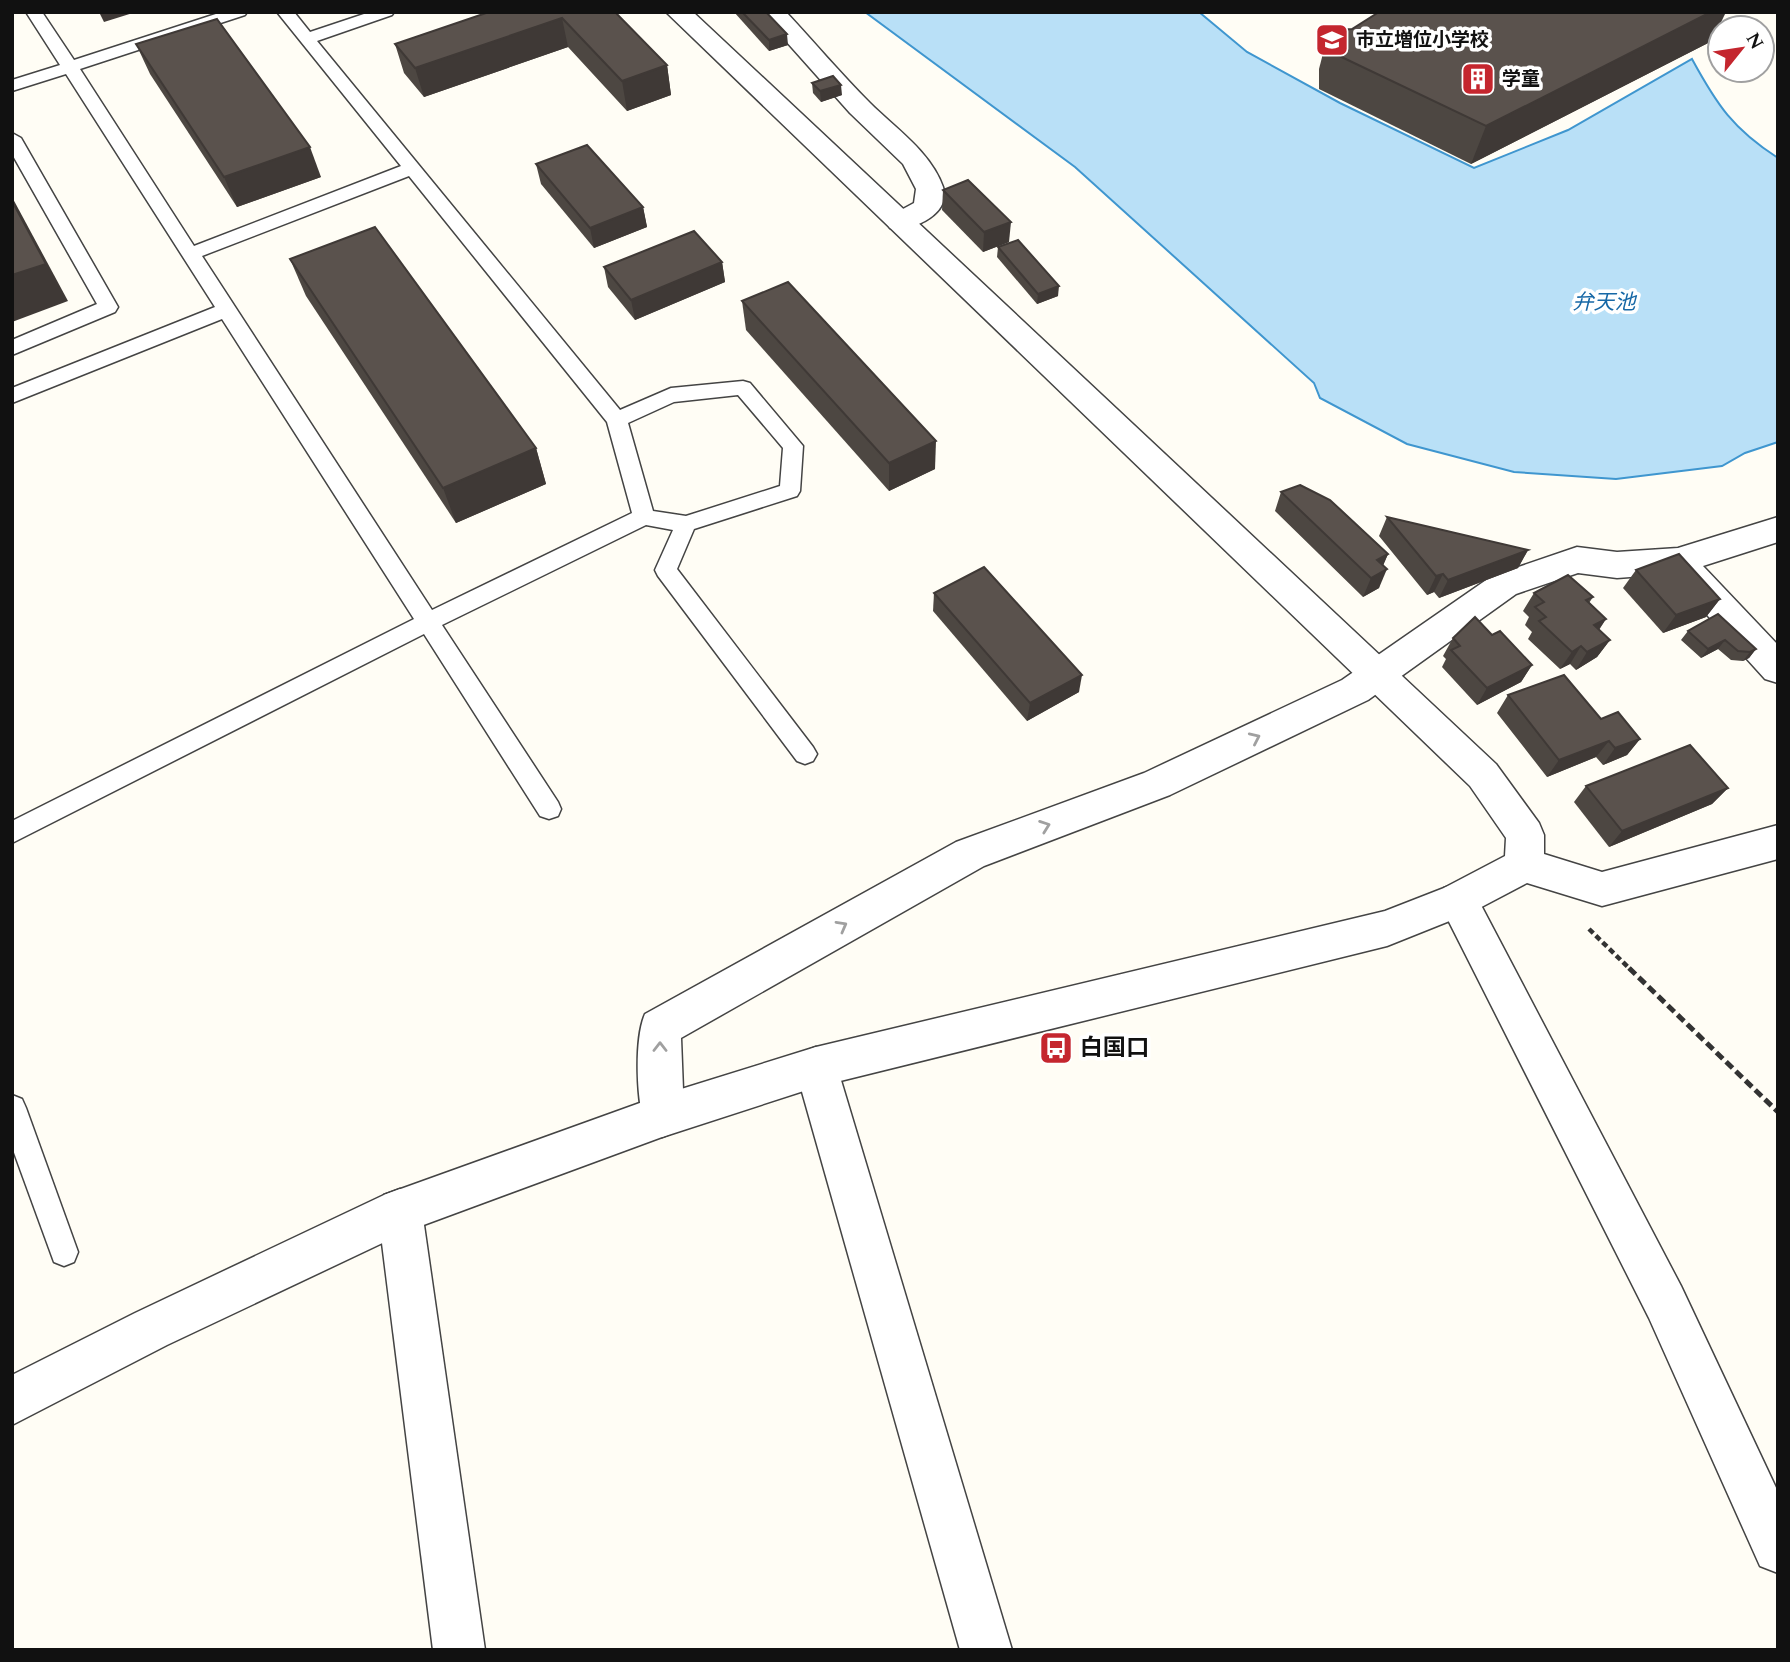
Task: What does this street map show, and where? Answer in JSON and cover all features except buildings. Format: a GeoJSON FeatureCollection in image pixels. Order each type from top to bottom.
{"type":"FeatureCollection","features":[{"type":"Feature","properties":{"kind":"street"},"geometry":{"type":"LineString","coordinates":[[678,12],[1483,775],[1525,835],[1524,865]]}},
{"type":"Feature","properties":{"kind":"street"},"geometry":{"type":"LineString","coordinates":[[772,12],[859,107],[914,160],[930,188],[927,208],[900,222]]}},
{"type":"Feature","properties":{"kind":"street"},"geometry":{"type":"LineString","coordinates":[[662,1116],[660,1028],[970,854],[1157,784],[1355,690],[1504,585],[1577,560],[1616,565],[1678,561],[1778,529]]}},
{"type":"Feature","properties":{"kind":"street"},"geometry":{"type":"LineString","coordinates":[[1678,561],[1778,669]]}},
{"type":"Feature","properties":{"kind":"street"},"geometry":{"type":"LineString","coordinates":[[12,1401],[151,1329],[400,1211],[662,1116],[816,1067],[1387,928],[1458,900],[1524,865],[1602,890],[1778,842]]}},
{"type":"Feature","properties":{"kind":"street"},"geometry":{"type":"LineString","coordinates":[[1458,900],[1665,1302],[1778,1548]]}},
{"type":"Feature","properties":{"kind":"street"},"geometry":{"type":"LineString","coordinates":[[816,1067],[986,1650]]}},
{"type":"Feature","properties":{"kind":"street"},"geometry":{"type":"LineString","coordinates":[[400,1211],[459,1650]]}},
{"type":"Feature","properties":{"kind":"lane"},"geometry":{"type":"LineString","coordinates":[[34,12],[549,809]]}},
{"type":"Feature","properties":{"kind":"lane"},"geometry":{"type":"LineString","coordinates":[[12,86],[239,12]]}},
{"type":"Feature","properties":{"kind":"lane"},"geometry":{"type":"LineString","coordinates":[[285,12],[617,420],[644,517]]}},
{"type":"Feature","properties":{"kind":"lane"},"geometry":{"type":"LineString","coordinates":[[307,39],[386,12]]}},
{"type":"Feature","properties":{"kind":"lane"},"geometry":{"type":"LineString","coordinates":[[12,138],[108,307],[12,348]]}},
{"type":"Feature","properties":{"kind":"lane"},"geometry":{"type":"LineString","coordinates":[[190,254],[412,168]]}},
{"type":"Feature","properties":{"kind":"lane"},"geometry":{"type":"LineString","coordinates":[[12,396],[226,310]]}},
{"type":"Feature","properties":{"kind":"lane"},"geometry":{"type":"LineString","coordinates":[[12,833],[428,622],[644,517],[686,524],[790,491],[793,446],[743,388],[671,395],[617,420]]}},
{"type":"Feature","properties":{"kind":"lane"},"geometry":{"type":"LineString","coordinates":[[686,524],[666,570],[806,754]]}},
{"type":"Feature","properties":{"kind":"lane"},"geometry":{"type":"LineString","coordinates":[[12,1108],[64,1252]]}},
{"type":"Feature","properties":{"kind":"path"},"geometry":{"type":"LineString","coordinates":[[1582,922],[1778,1112]]}},
{"type":"Feature","properties":{"kind":"water","name":"弁天池"},"geometry":{"type":"Polygon","coordinates":[[[865,12],[1199,12],[1247,52],[1340,103],[1474,168],[1568,130],[1692,59],[1728,115],[1749,137],[1778,158],[1778,442],[1745,453],[1722,466],[1616,479],[1514,472],[1407,444],[1320,398],[1314,383],[1075,167],[865,12]]]}},
{"type":"Feature","properties":{"kind":"place","name":"市立増位小学校"},"geometry":{"type":"Point","coordinates":[1332,40]}},
{"type":"Feature","properties":{"kind":"place","name":"学童"},"geometry":{"type":"Point","coordinates":[1478,79]}},
{"type":"Feature","properties":{"kind":"place","name":"白国口"},"geometry":{"type":"Point","coordinates":[1056,1048]}}]}
